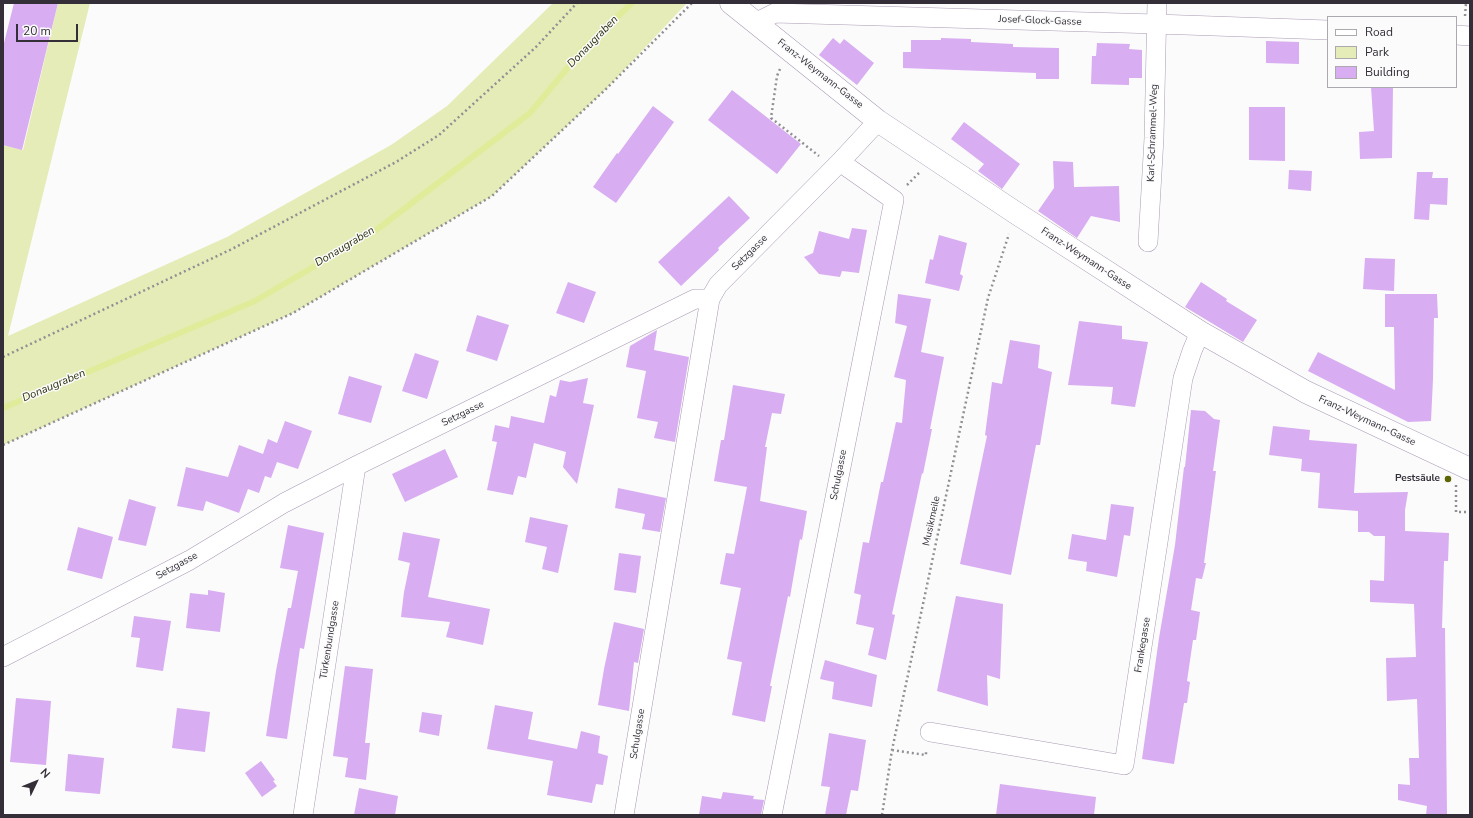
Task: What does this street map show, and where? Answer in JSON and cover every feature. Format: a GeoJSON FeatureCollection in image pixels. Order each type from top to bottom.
{"type":"FeatureCollection","features":[{"type":"Feature","properties":{"kind":"street","name":"Franz-Weymann-Gasse"},"geometry":{"type":"LineString","coordinates":[[731,3],[878,121],[1016,213],[1200,332],[1306,392],[1470,469]]}},
{"type":"Feature","properties":{"kind":"street","name":"Karl-Schrammel-Weg"},"geometry":{"type":"LineString","coordinates":[[1148,242],[1154,138],[1157,3]]}},
{"type":"Feature","properties":{"kind":"street","name":"Josef-Glock-Gasse"},"geometry":{"type":"LineString","coordinates":[[755,23],[775,13],[1327,30]]}},
{"type":"Feature","properties":{"kind":"street"},"geometry":{"type":"LineString","coordinates":[[1457,35],[1470,36]]}},
{"type":"Feature","properties":{"kind":"street","name":"Setzgasse"},"geometry":{"type":"LineString","coordinates":[[3,657],[190,560],[284,503],[356,466],[695,299],[710,299],[718,285],[833,162],[878,121]]}},
{"type":"Feature","properties":{"kind":"street","name":"Schulgasse"},"geometry":{"type":"LineString","coordinates":[[772,815],[894,200],[833,162]]}},
{"type":"Feature","properties":{"kind":"street","name":"Schulgasse"},"geometry":{"type":"LineString","coordinates":[[624,815],[710,299]]}},
{"type":"Feature","properties":{"kind":"street","name":"Frankegasse"},"geometry":{"type":"LineString","coordinates":[[930,732],[1124,765],[1183,378],[1200,332]]}},
{"type":"Feature","properties":{"kind":"street","name":"Türkenbundgasse"},"geometry":{"type":"LineString","coordinates":[[303,815],[356,466]]}},
{"type":"Feature","properties":{"kind":"path"},"geometry":{"type":"LineString","coordinates":[[3,357],[232,249],[396,162],[440,135],[536,47],[577,3]]}},
{"type":"Feature","properties":{"kind":"path"},"geometry":{"type":"LineString","coordinates":[[3,445],[293,313],[492,196],[606,90],[692,3]]}},
{"type":"Feature","properties":{"kind":"path"},"geometry":{"type":"LineString","coordinates":[[783,64],[777,76],[770,118],[833,162]]}},
{"type":"Feature","properties":{"kind":"path","name":"Musikmeile"},"geometry":{"type":"LineString","coordinates":[[882,815],[892,750],[988,298],[1010,232]]}},
{"type":"Feature","properties":{"kind":"green space"},"geometry":{"type":"Polygon","coordinates":[[[58,3],[90,3],[8,336],[227,237],[391,145],[447,106],[553,3],[687,3],[606,89],[492,196],[293,313],[3,445],[3,145],[23,150],[58,3]]]}},
{"type":"Feature","properties":{"kind":"building"},"geometry":{"type":"Polygon","coordinates":[[[14,3],[58,3],[22,150],[3,145],[3,47],[14,3]]]}},
{"type":"Feature","properties":{"kind":"building"},"geometry":{"type":"Polygon","coordinates":[[[833,38],[840,44],[844,39],[874,63],[857,85],[819,55],[833,38]]]}},
{"type":"Feature","properties":{"kind":"building"},"geometry":{"type":"Polygon","coordinates":[[[941,38],[971,39],[971,42],[1013,44],[1013,47],[1059,48],[1059,79],[1036,79],[1036,73],[903,68],[903,52],[911,52],[911,40],[941,40],[941,38]]]}},
{"type":"Feature","properties":{"kind":"building"},"geometry":{"type":"Polygon","coordinates":[[[1266,41],[1299,42],[1299,64],[1266,63],[1266,41]]]}},
{"type":"Feature","properties":{"kind":"building"},"geometry":{"type":"Polygon","coordinates":[[[1097,43],[1130,44],[1129,49],[1142,50],[1142,78],[1129,78],[1129,85],[1091,84],[1092,56],[1096,56],[1097,43]]]}},
{"type":"Feature","properties":{"kind":"building"},"geometry":{"type":"Polygon","coordinates":[[[1371,88],[1393,88],[1392,158],[1360,159],[1359,132],[1374,131],[1371,88]]]}},
{"type":"Feature","properties":{"kind":"building"},"geometry":{"type":"Polygon","coordinates":[[[732,90],[801,144],[777,174],[708,120],[732,90]]]}},
{"type":"Feature","properties":{"kind":"building"},"geometry":{"type":"Polygon","coordinates":[[[653,106],[674,122],[616,203],[593,187],[653,106]]]}},
{"type":"Feature","properties":{"kind":"building"},"geometry":{"type":"Polygon","coordinates":[[[1249,107],[1285,107],[1285,161],[1249,160],[1249,107]]]}},
{"type":"Feature","properties":{"kind":"building"},"geometry":{"type":"Polygon","coordinates":[[[964,122],[1020,164],[1002,189],[978,171],[984,164],[951,139],[964,122]]]}},
{"type":"Feature","properties":{"kind":"building"},"geometry":{"type":"Polygon","coordinates":[[[1053,161],[1073,162],[1074,187],[1119,186],[1120,222],[1091,216],[1077,238],[1038,211],[1054,188],[1053,161]]]}},
{"type":"Feature","properties":{"kind":"building"},"geometry":{"type":"Polygon","coordinates":[[[1289,170],[1312,171],[1311,191],[1288,189],[1289,170]]]}},
{"type":"Feature","properties":{"kind":"building"},"geometry":{"type":"Polygon","coordinates":[[[1417,172],[1433,172],[1432,178],[1448,178],[1447,205],[1430,204],[1429,220],[1414,219],[1417,172]]]}},
{"type":"Feature","properties":{"kind":"building"},"geometry":{"type":"Polygon","coordinates":[[[729,196],[750,218],[681,286],[658,262],[729,196]]]}},
{"type":"Feature","properties":{"kind":"building"},"geometry":{"type":"Polygon","coordinates":[[[852,228],[867,230],[859,273],[842,271],[840,277],[819,274],[804,257],[813,253],[819,231],[849,239],[852,228]]]}},
{"type":"Feature","properties":{"kind":"building"},"geometry":{"type":"Polygon","coordinates":[[[939,235],[967,243],[960,274],[963,276],[959,291],[925,283],[930,259],[933,260],[939,235]]]}},
{"type":"Feature","properties":{"kind":"building"},"geometry":{"type":"Polygon","coordinates":[[[1365,258],[1395,259],[1394,291],[1363,289],[1365,258]]]}},
{"type":"Feature","properties":{"kind":"building"},"geometry":{"type":"Polygon","coordinates":[[[568,282],[596,292],[584,323],[556,313],[568,282]]]}},
{"type":"Feature","properties":{"kind":"building"},"geometry":{"type":"Polygon","coordinates":[[[1201,282],[1227,299],[1226,301],[1257,320],[1243,342],[1185,307],[1201,282]]]}},
{"type":"Feature","properties":{"kind":"building"},"geometry":{"type":"Polygon","coordinates":[[[898,294],[931,299],[921,352],[944,357],[923,474],[922,473],[892,614],[895,615],[886,660],[868,655],[874,628],[856,624],[861,595],[854,593],[863,542],[869,543],[881,482],[883,482],[896,422],[902,423],[906,380],[894,377],[907,326],[895,323],[898,294]]]}},
{"type":"Feature","properties":{"kind":"building"},"geometry":{"type":"Polygon","coordinates":[[[1385,294],[1437,294],[1438,318],[1434,318],[1431,421],[1408,422],[1308,371],[1318,352],[1395,390],[1394,327],[1385,327],[1385,294]]]}},
{"type":"Feature","properties":{"kind":"building"},"geometry":{"type":"Polygon","coordinates":[[[477,315],[509,325],[497,361],[466,351],[477,315]]]}},
{"type":"Feature","properties":{"kind":"building"},"geometry":{"type":"Polygon","coordinates":[[[1079,321],[1122,326],[1122,339],[1148,342],[1135,407],[1111,404],[1113,387],[1068,385],[1079,321]]]}},
{"type":"Feature","properties":{"kind":"building"},"geometry":{"type":"Polygon","coordinates":[[[657,330],[654,350],[689,357],[675,442],[654,438],[658,422],[637,418],[646,371],[626,367],[630,346],[657,330]]]}},
{"type":"Feature","properties":{"kind":"building"},"geometry":{"type":"Polygon","coordinates":[[[1010,340],[1040,345],[1038,368],[1052,372],[1040,445],[1036,445],[1011,575],[960,564],[987,436],[985,435],[992,382],[1002,384],[1010,340]]]}},
{"type":"Feature","properties":{"kind":"building"},"geometry":{"type":"Polygon","coordinates":[[[415,353],[439,361],[427,399],[402,391],[415,353]]]}},
{"type":"Feature","properties":{"kind":"building"},"geometry":{"type":"Polygon","coordinates":[[[349,376],[382,386],[371,423],[338,414],[349,376]]]}},
{"type":"Feature","properties":{"kind":"building"},"geometry":{"type":"Polygon","coordinates":[[[588,378],[583,403],[594,405],[577,484],[563,467],[566,452],[534,443],[526,478],[518,476],[513,495],[487,490],[497,442],[492,441],[495,425],[509,428],[511,416],[544,423],[550,395],[556,397],[560,380],[570,382],[588,378]]]}},
{"type":"Feature","properties":{"kind":"building"},"geometry":{"type":"Polygon","coordinates":[[[733,385],[785,394],[781,414],[772,413],[765,447],[767,447],[760,501],[807,511],[770,686],[772,686],[765,722],[732,715],[742,662],[727,659],[741,588],[720,584],[726,553],[734,554],[747,487],[714,481],[721,440],[724,440],[733,385]]]}},
{"type":"Feature","properties":{"kind":"building"},"geometry":{"type":"Polygon","coordinates":[[[1191,410],[1205,411],[1214,419],[1220,420],[1213,471],[1216,471],[1204,563],[1206,563],[1202,579],[1196,578],[1191,610],[1200,612],[1196,640],[1193,640],[1187,681],[1190,682],[1187,703],[1184,703],[1174,764],[1142,759],[1159,638],[1175,545],[1191,410]]]}},
{"type":"Feature","properties":{"kind":"building"},"geometry":{"type":"Polygon","coordinates":[[[285,421],[312,431],[298,469],[277,462],[271,478],[265,476],[259,493],[248,489],[239,513],[206,501],[203,511],[177,506],[186,467],[228,477],[239,445],[263,454],[268,439],[277,443],[285,421]]]}},
{"type":"Feature","properties":{"kind":"building"},"geometry":{"type":"Polygon","coordinates":[[[1273,426],[1310,430],[1309,440],[1357,444],[1354,493],[1408,492],[1405,510],[1405,531],[1449,533],[1448,561],[1444,561],[1442,628],[1445,628],[1447,815],[1426,815],[1427,806],[1398,800],[1398,784],[1410,785],[1409,758],[1419,758],[1417,699],[1387,701],[1386,658],[1416,657],[1414,604],[1370,602],[1370,580],[1384,581],[1385,536],[1374,536],[1369,532],[1358,532],[1358,511],[1318,508],[1320,473],[1301,471],[1302,459],[1269,455],[1273,426]]]}},
{"type":"Feature","properties":{"kind":"building"},"geometry":{"type":"Polygon","coordinates":[[[445,449],[458,477],[405,502],[392,474],[445,449]]]}},
{"type":"Feature","properties":{"kind":"building"},"geometry":{"type":"Polygon","coordinates":[[[618,488],[666,498],[660,532],[642,529],[645,514],[615,508],[618,488]]]}},
{"type":"Feature","properties":{"kind":"building"},"geometry":{"type":"Polygon","coordinates":[[[129,499],[156,507],[146,546],[118,540],[129,499]]]}},
{"type":"Feature","properties":{"kind":"building"},"geometry":{"type":"Polygon","coordinates":[[[1111,504],[1134,507],[1130,536],[1124,535],[1117,577],[1086,571],[1087,562],[1068,559],[1072,534],[1106,540],[1111,504]]]}},
{"type":"Feature","properties":{"kind":"building"},"geometry":{"type":"Polygon","coordinates":[[[530,517],[568,525],[558,573],[542,569],[547,547],[525,542],[530,517]]]}},
{"type":"Feature","properties":{"kind":"building"},"geometry":{"type":"Polygon","coordinates":[[[288,525],[324,533],[304,649],[300,648],[287,739],[266,736],[288,608],[291,608],[298,571],[280,568],[288,525]]]}},
{"type":"Feature","properties":{"kind":"building"},"geometry":{"type":"Polygon","coordinates":[[[78,527],[113,537],[102,579],[67,570],[78,527]]]}},
{"type":"Feature","properties":{"kind":"building"},"geometry":{"type":"Polygon","coordinates":[[[403,532],[440,539],[428,597],[490,609],[483,645],[446,637],[450,622],[401,617],[410,563],[398,560],[403,532]]]}},
{"type":"Feature","properties":{"kind":"building"},"geometry":{"type":"Polygon","coordinates":[[[619,553],[641,556],[636,593],[614,590],[619,553]]]}},
{"type":"Feature","properties":{"kind":"building"},"geometry":{"type":"Polygon","coordinates":[[[208,590],[225,593],[220,632],[186,628],[190,593],[208,595],[208,590]]]}},
{"type":"Feature","properties":{"kind":"building"},"geometry":{"type":"Polygon","coordinates":[[[956,596],[1003,604],[1000,679],[987,675],[988,706],[937,691],[956,596]]]}},
{"type":"Feature","properties":{"kind":"building"},"geometry":{"type":"Polygon","coordinates":[[[134,616],[171,621],[163,671],[136,667],[140,638],[131,637],[134,616]]]}},
{"type":"Feature","properties":{"kind":"building"},"geometry":{"type":"Polygon","coordinates":[[[614,622],[644,629],[638,663],[634,662],[629,711],[598,705],[614,622]]]}},
{"type":"Feature","properties":{"kind":"building"},"geometry":{"type":"Polygon","coordinates":[[[825,660],[877,675],[872,707],[832,699],[834,682],[820,679],[825,660]]]}},
{"type":"Feature","properties":{"kind":"building"},"geometry":{"type":"Polygon","coordinates":[[[345,666],[373,669],[365,743],[370,743],[366,780],[345,777],[348,758],[333,756],[345,666]]]}},
{"type":"Feature","properties":{"kind":"building"},"geometry":{"type":"Polygon","coordinates":[[[16,698],[51,701],[46,765],[10,762],[16,698]]]}},
{"type":"Feature","properties":{"kind":"building"},"geometry":{"type":"Polygon","coordinates":[[[495,705],[533,712],[528,739],[577,749],[581,731],[600,736],[598,753],[608,756],[603,785],[596,784],[592,803],[547,795],[553,761],[487,749],[495,705]]]}},
{"type":"Feature","properties":{"kind":"building"},"geometry":{"type":"Polygon","coordinates":[[[177,708],[210,712],[205,752],[172,748],[177,708]]]}},
{"type":"Feature","properties":{"kind":"building"},"geometry":{"type":"Polygon","coordinates":[[[422,712],[442,715],[439,736],[419,732],[422,712]]]}},
{"type":"Feature","properties":{"kind":"building"},"geometry":{"type":"Polygon","coordinates":[[[829,733],[866,740],[858,791],[851,790],[846,815],[825,815],[830,787],[821,786],[829,733]]]}},
{"type":"Feature","properties":{"kind":"building"},"geometry":{"type":"Polygon","coordinates":[[[68,754],[104,758],[100,794],[65,791],[68,754]]]}},
{"type":"Feature","properties":{"kind":"building"},"geometry":{"type":"Polygon","coordinates":[[[261,761],[275,780],[273,781],[277,786],[262,797],[245,773],[261,761]]]}},
{"type":"Feature","properties":{"kind":"building"},"geometry":{"type":"Polygon","coordinates":[[[1000,784],[1096,797],[1094,815],[996,815],[1000,784]]]}},
{"type":"Feature","properties":{"kind":"building"},"geometry":{"type":"Polygon","coordinates":[[[359,788],[398,796],[395,815],[354,815],[359,788]]]}},
{"type":"Feature","properties":{"kind":"building"},"geometry":{"type":"Polygon","coordinates":[[[723,792],[754,796],[753,799],[764,800],[761,815],[699,815],[702,796],[721,799],[723,792]]]}},
{"type":"Feature","properties":{"kind":"waterway","name":"Donaugraben"},"geometry":{"type":"LineString","coordinates":[[3,408],[255,301],[375,231],[530,113],[585,47],[632,3]]}},
{"type":"Feature","properties":{"kind":"place","name":"Pestsäule"},"geometry":{"type":"Point","coordinates":[1448,479]}}]}
